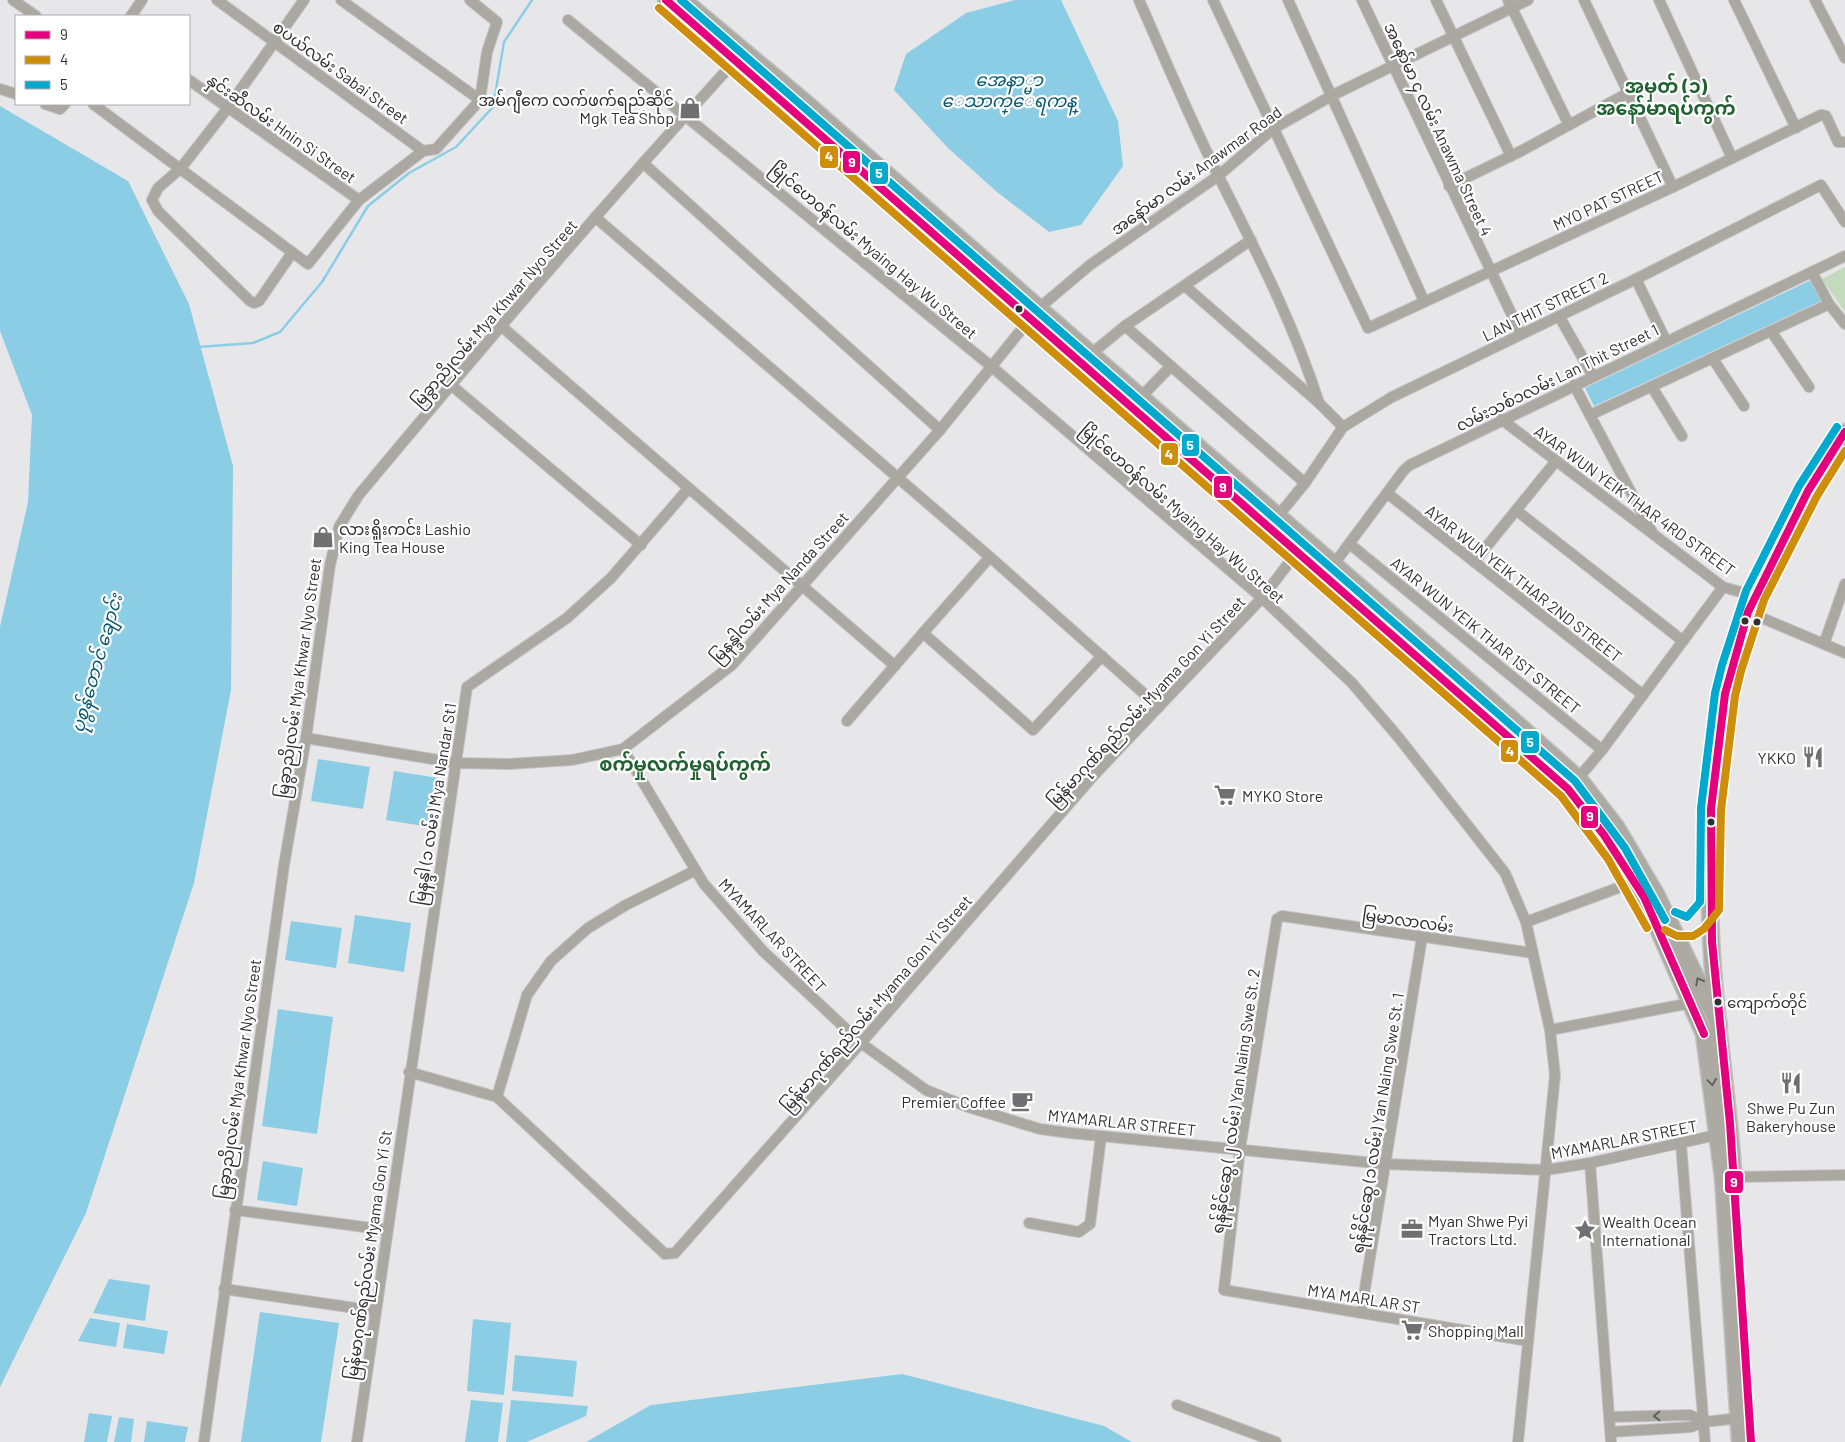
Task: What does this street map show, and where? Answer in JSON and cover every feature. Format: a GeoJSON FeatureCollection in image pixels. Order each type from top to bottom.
{"type":"FeatureCollection","features":[{"type":"Feature","properties":{"kind":"main road"},"geometry":{"type":"LineString","coordinates":[[666,0],[740,56]]}},
{"type":"Feature","properties":{"kind":"main road"},"geometry":{"type":"LineString","coordinates":[[684,0],[740,56],[1573,784],[1617,828],[1714,1030]]}},
{"type":"Feature","properties":{"kind":"main road"},"geometry":{"type":"LineString","coordinates":[[1034,314],[1091,354],[1278,516],[1301,546]]}},
{"type":"Feature","properties":{"kind":"main road"},"geometry":{"type":"LineString","coordinates":[[1750,1442],[1744,1417],[1724,1134],[1714,1030],[1710,906],[1711,809],[1718,743],[1731,668],[1748,612],[1808,492],[1845,432]]}},
{"type":"Feature","properties":{"kind":"main road"},"geometry":{"type":"LineString","coordinates":[[1573,784],[1634,882],[1663,923],[1690,1003],[1714,1030]]}},
{"type":"Feature","properties":{"kind":"main road"},"geometry":{"type":"LineString","coordinates":[[1724,1134],[1733,1177],[1744,1417],[1740,1442]]}},
{"type":"Feature","properties":{"kind":"street"},"geometry":{"type":"LineString","coordinates":[[13,0],[35,15]]}},
{"type":"Feature","properties":{"kind":"street"},"geometry":{"type":"LineString","coordinates":[[132,15],[141,0]]}},
{"type":"Feature","properties":{"kind":"street","name":"စပယ်လမ်း Sabai Street"},"geometry":{"type":"LineString","coordinates":[[217,0],[423,150]]}},
{"type":"Feature","properties":{"kind":"street"},"geometry":{"type":"LineString","coordinates":[[292,253],[260,301],[254,303],[158,211],[152,200],[158,188],[181,168],[228,109],[304,0]]}},
{"type":"Feature","properties":{"kind":"street"},"geometry":{"type":"LineString","coordinates":[[341,0],[480,100]]}},
{"type":"Feature","properties":{"kind":"street"},"geometry":{"type":"LineString","coordinates":[[94,105],[308,264],[359,200],[423,150],[436,149],[480,100],[487,52],[497,22],[470,0]]}},
{"type":"Feature","properties":{"kind":"street"},"geometry":{"type":"LineString","coordinates":[[1139,0],[1218,176],[1251,240],[1306,362],[1319,403]]}},
{"type":"Feature","properties":{"kind":"street"},"geometry":{"type":"LineString","coordinates":[[1213,0],[1273,129]]}},
{"type":"Feature","properties":{"kind":"street"},"geometry":{"type":"LineString","coordinates":[[1288,0],[1333,95],[1424,301]]}},
{"type":"Feature","properties":{"kind":"street","name":"အနော်မာ ၄ လမ်း Anawma Street 4"},"geometry":{"type":"LineString","coordinates":[[1362,0],[1521,334]]}},
{"type":"Feature","properties":{"kind":"street"},"geometry":{"type":"LineString","coordinates":[[1436,0],[1511,156]]}},
{"type":"Feature","properties":{"kind":"street","name":"အနော်မာ လမ်း Anawmar Road"},"geometry":{"type":"LineString","coordinates":[[1034,314],[1090,266],[1218,176],[1273,129],[1333,95],[1453,36],[1510,4],[1528,0]]}},
{"type":"Feature","properties":{"kind":"street"},"geometry":{"type":"LineString","coordinates":[[1584,0],[1673,187]]}},
{"type":"Feature","properties":{"kind":"street"},"geometry":{"type":"LineString","coordinates":[[1659,0],[1732,158]]}},
{"type":"Feature","properties":{"kind":"street"},"geometry":{"type":"LineString","coordinates":[[1734,0],[1796,128]]}},
{"type":"Feature","properties":{"kind":"street"},"geometry":{"type":"LineString","coordinates":[[1815,0],[1845,58]]}},
{"type":"Feature","properties":{"kind":"street"},"geometry":{"type":"LineString","coordinates":[[1510,4],[1569,125]]}},
{"type":"Feature","properties":{"kind":"street","name":"မြိုင်ဟေဝန်လမ်း Myaing Hay Wu Street"},"geometry":{"type":"LineString","coordinates":[[568,20],[992,367],[1262,598],[1352,683],[1399,738],[1505,873],[1526,922],[1550,1030],[1556,1075],[1518,1442]]}},
{"type":"Feature","properties":{"kind":"street","name":"မြခွာညိုလမ်း Mya Khwar Nyo Street"},"geometry":{"type":"LineString","coordinates":[[204,1442],[284,865],[306,738],[330,565],[339,527],[358,496],[451,384],[643,163],[740,56]]}},
{"type":"Feature","properties":{"kind":"street","name":"နှင်းဆီလမ်း Hnin Si Street"},"geometry":{"type":"LineString","coordinates":[[190,81],[359,200]]}},
{"type":"Feature","properties":{"kind":"street"},"geometry":{"type":"LineString","coordinates":[[0,89],[15,94]]}},
{"type":"Feature","properties":{"kind":"street"},"geometry":{"type":"LineString","coordinates":[[1449,186],[1511,156],[1628,93]]}},
{"type":"Feature","properties":{"kind":"street"},"geometry":{"type":"LineString","coordinates":[[48,105],[60,109],[63,105]]}},
{"type":"Feature","properties":{"kind":"street","name":"MYO PAT STREET"},"geometry":{"type":"LineString","coordinates":[[1273,129],[1368,328],[1673,187],[1824,114],[1838,142],[1845,142]]}},
{"type":"Feature","properties":{"kind":"street"},"geometry":{"type":"LineString","coordinates":[[643,163],[940,430]]}},
{"type":"Feature","properties":{"kind":"street","name":"LAN THIT STREET 2"},"geometry":{"type":"LineString","coordinates":[[1278,516],[1305,483],[1344,427],[1392,397],[1636,279],[1821,185],[1845,222]]}},
{"type":"Feature","properties":{"kind":"street"},"geometry":{"type":"LineString","coordinates":[[596,217],[990,557],[1159,707]]}},
{"type":"Feature","properties":{"kind":"street"},"geometry":{"type":"LineString","coordinates":[[1091,354],[1125,326],[1251,240]]}},
{"type":"Feature","properties":{"kind":"street","name":"လမ်းသစ်၁လမ်း Lan Thit Street 1"},"geometry":{"type":"LineString","coordinates":[[1329,571],[1410,465],[1501,419],[1845,256]]}},
{"type":"Feature","properties":{"kind":"street"},"geometry":{"type":"LineString","coordinates":[[1812,272],[1829,304],[1845,324]]}},
{"type":"Feature","properties":{"kind":"street"},"geometry":{"type":"LineString","coordinates":[[1636,279],[1666,341]]}},
{"type":"Feature","properties":{"kind":"street"},"geometry":{"type":"LineString","coordinates":[[1185,286],[1344,427]]}},
{"type":"Feature","properties":{"kind":"street"},"geometry":{"type":"LineString","coordinates":[[1590,415],[1829,304]]}},
{"type":"Feature","properties":{"kind":"street","name":"မြနန္ဒါလမ်း Mya Nanda Street"},"geometry":{"type":"LineString","coordinates":[[306,738],[456,763],[509,764],[572,760],[623,749],[732,665],[940,430],[1034,314]]}},
{"type":"Feature","properties":{"kind":"street"},"geometry":{"type":"LineString","coordinates":[[1559,316],[1592,376]]}},
{"type":"Feature","properties":{"kind":"street"},"geometry":{"type":"LineString","coordinates":[[501,326],[895,666]]}},
{"type":"Feature","properties":{"kind":"street"},"geometry":{"type":"LineString","coordinates":[[1125,326],[1305,483]]}},
{"type":"Feature","properties":{"kind":"street"},"geometry":{"type":"LineString","coordinates":[[1770,332],[1809,386]]}},
{"type":"Feature","properties":{"kind":"street"},"geometry":{"type":"LineString","coordinates":[[1712,359],[1744,406]]}},
{"type":"Feature","properties":{"kind":"street"},"geometry":{"type":"LineString","coordinates":[[1141,397],[1171,366]]}},
{"type":"Feature","properties":{"kind":"street"},"geometry":{"type":"LineString","coordinates":[[451,384],[641,545]]}},
{"type":"Feature","properties":{"kind":"street"},"geometry":{"type":"LineString","coordinates":[[1574,385],[1653,535]]}},
{"type":"Feature","properties":{"kind":"street"},"geometry":{"type":"LineString","coordinates":[[1652,387],[1682,436]]}},
{"type":"Feature","properties":{"kind":"street","name":"AYAR WUN YEIK THAR 4RD STREET"},"geometry":{"type":"LineString","coordinates":[[1501,419],[1724,587],[1755,596]]}},
{"type":"Feature","properties":{"kind":"street"},"geometry":{"type":"LineString","coordinates":[[1474,562],[1556,461]]}},
{"type":"Feature","properties":{"kind":"street","name":"မြနန္ဒါ (၁ လမ်း) Mya Nandar St1"},"geometry":{"type":"LineString","coordinates":[[409,1072],[467,687],[568,618],[611,578],[688,489]]}},
{"type":"Feature","properties":{"kind":"street","name":"AYAR WUN YEIK THAR 2ND STREET"},"geometry":{"type":"LineString","coordinates":[[1387,493],[1643,696]]}},
{"type":"Feature","properties":{"kind":"street"},"geometry":{"type":"LineString","coordinates":[[1516,510],[1683,641]]}},
{"type":"Feature","properties":{"kind":"street","name":"AYAR WUN YEIK THAR 1ST STREET"},"geometry":{"type":"LineString","coordinates":[[1351,544],[1602,750]]}},
{"type":"Feature","properties":{"kind":"street","name":"မြန်မာဂုဏ်ရည်လမ်း Myama Gon Yi Street"},"geometry":{"type":"LineString","coordinates":[[497,1098],[665,1254],[674,1253],[861,1044],[1095,774],[1262,598],[1301,546]]}},
{"type":"Feature","properties":{"kind":"street"},"geometry":{"type":"LineString","coordinates":[[847,721],[990,557]]}},
{"type":"Feature","properties":{"kind":"street"},"geometry":{"type":"LineString","coordinates":[[1824,644],[1845,584]]}},
{"type":"Feature","properties":{"kind":"street"},"geometry":{"type":"LineString","coordinates":[[1573,784],[1602,750],[1724,587]]}},
{"type":"Feature","properties":{"kind":"street"},"geometry":{"type":"LineString","coordinates":[[1748,612],[1845,653]]}},
{"type":"Feature","properties":{"kind":"street"},"geometry":{"type":"LineString","coordinates":[[923,633],[1033,730],[1102,656]]}},
{"type":"Feature","properties":{"kind":"street","name":"MYAMARLAR STREET"},"geometry":{"type":"LineString","coordinates":[[623,749],[694,871],[762,951],[861,1044],[926,1090],[968,1107],[1040,1129],[1101,1137],[1385,1164],[1546,1170],[1590,1163],[1724,1134]]}},
{"type":"Feature","properties":{"kind":"street"},"geometry":{"type":"LineString","coordinates":[[409,1072],[497,1098],[527,995],[551,961],[588,928],[626,905],[694,871]]}},
{"type":"Feature","properties":{"kind":"street"},"geometry":{"type":"LineString","coordinates":[[1526,922],[1634,882]]}},
{"type":"Feature","properties":{"kind":"street","name":"မြမာလာလမ်း"},"geometry":{"type":"LineString","coordinates":[[1279,917],[1533,953]]}},
{"type":"Feature","properties":{"kind":"street","name":"ရန်နိုင်ဆွေ (၂ လမ်း) Yan Naing Swe St. 2"},"geometry":{"type":"LineString","coordinates":[[1224,1290],[1240,1149],[1279,917]]}},
{"type":"Feature","properties":{"kind":"street","name":"ရန်နိုင်ဆွေ (၁ လမ်း) Yan Naing Swe St. 1"},"geometry":{"type":"LineString","coordinates":[[1361,1313],[1422,937]]}},
{"type":"Feature","properties":{"kind":"street"},"geometry":{"type":"LineString","coordinates":[[1550,1030],[1690,1003]]}},
{"type":"Feature","properties":{"kind":"street","name":"မြန်မာဂုဏ်ရည်လမ်း Myama Gon Yi St"},"geometry":{"type":"LineString","coordinates":[[357,1442],[409,1072]]}},
{"type":"Feature","properties":{"kind":"street"},"geometry":{"type":"LineString","coordinates":[[1029,1223],[1079,1232],[1090,1224],[1101,1137]]}},
{"type":"Feature","properties":{"kind":"street"},"geometry":{"type":"LineString","coordinates":[[1681,1144],[1705,1442]]}},
{"type":"Feature","properties":{"kind":"street"},"geometry":{"type":"LineString","coordinates":[[1590,1163],[1611,1437],[1690,1427],[1704,1422],[1744,1417]]}},
{"type":"Feature","properties":{"kind":"street"},"geometry":{"type":"LineString","coordinates":[[1733,1177],[1845,1176]]}},
{"type":"Feature","properties":{"kind":"street"},"geometry":{"type":"LineString","coordinates":[[235,1210],[387,1230]]}},
{"type":"Feature","properties":{"kind":"street"},"geometry":{"type":"LineString","coordinates":[[224,1289],[376,1311]]}},
{"type":"Feature","properties":{"kind":"street","name":"MYA MARLAR ST"},"geometry":{"type":"LineString","coordinates":[[1224,1290],[1528,1341]]}},
{"type":"Feature","properties":{"kind":"street"},"geometry":{"type":"LineString","coordinates":[[1177,1405],[1276,1442]]}},
{"type":"Feature","properties":{"kind":"street"},"geometry":{"type":"LineString","coordinates":[[1610,1417],[1690,1415],[1704,1422]]}},
{"type":"Feature","properties":{"kind":"green space"},"geometry":{"type":"Polygon","coordinates":[[[1845,267],[1845,312],[1822,279],[1845,267]]]}},
{"type":"Feature","properties":{"kind":"water","name":"အေနာ္မာ ေသာက္ေရကန္"},"geometry":{"type":"Polygon","coordinates":[[[1015,0],[1061,0],[1118,121],[1123,166],[1081,225],[1049,232],[997,192],[948,148],[894,90],[906,54],[966,13],[1015,0]]]}},
{"type":"Feature","properties":{"kind":"water","name":"ပုစွန်တောင် ချောင်း"},"geometry":{"type":"Polygon","coordinates":[[[0,106],[128,181],[189,304],[233,466],[231,690],[194,883],[86,1213],[0,1387],[0,627],[28,502],[32,415],[0,331],[0,106]]]}},
{"type":"Feature","properties":{"kind":"water"},"geometry":{"type":"Polygon","coordinates":[[[1811,280],[1823,300],[1594,406],[1585,388],[1811,280]]]}},
{"type":"Feature","properties":{"kind":"water"},"geometry":{"type":"Polygon","coordinates":[[[318,759],[370,767],[363,809],[311,801],[318,759]]]}},
{"type":"Feature","properties":{"kind":"water"},"geometry":{"type":"Polygon","coordinates":[[[394,771],[438,778],[430,827],[386,820],[394,771]]]}},
{"type":"Feature","properties":{"kind":"water"},"geometry":{"type":"Polygon","coordinates":[[[355,915],[411,923],[404,972],[348,963],[355,915]]]}},
{"type":"Feature","properties":{"kind":"water"},"geometry":{"type":"Polygon","coordinates":[[[291,921],[342,928],[336,968],[285,960],[291,921]]]}},
{"type":"Feature","properties":{"kind":"water"},"geometry":{"type":"Polygon","coordinates":[[[278,1009],[333,1017],[317,1134],[262,1126],[278,1009]]]}},
{"type":"Feature","properties":{"kind":"water"},"geometry":{"type":"Polygon","coordinates":[[[263,1161],[303,1168],[297,1206],[257,1200],[263,1161]]]}},
{"type":"Feature","properties":{"kind":"water"},"geometry":{"type":"Polygon","coordinates":[[[109,1279],[150,1285],[145,1321],[93,1313],[109,1279]]]}},
{"type":"Feature","properties":{"kind":"water"},"geometry":{"type":"Polygon","coordinates":[[[260,1312],[339,1323],[321,1442],[241,1442],[260,1312]]]}},
{"type":"Feature","properties":{"kind":"water"},"geometry":{"type":"Polygon","coordinates":[[[90,1318],[120,1323],[116,1347],[78,1341],[90,1318]]]}},
{"type":"Feature","properties":{"kind":"water"},"geometry":{"type":"Polygon","coordinates":[[[473,1319],[511,1323],[504,1395],[467,1391],[473,1319]]]}},
{"type":"Feature","properties":{"kind":"water"},"geometry":{"type":"Polygon","coordinates":[[[127,1324],[168,1331],[164,1354],[123,1348],[127,1324]]]}},
{"type":"Feature","properties":{"kind":"water"},"geometry":{"type":"Polygon","coordinates":[[[515,1355],[577,1361],[573,1397],[512,1391],[515,1355]]]}},
{"type":"Feature","properties":{"kind":"water"},"geometry":{"type":"Polygon","coordinates":[[[902,1374],[1104,1426],[1132,1442],[586,1442],[651,1405],[902,1374]]]}},
{"type":"Feature","properties":{"kind":"water"},"geometry":{"type":"Polygon","coordinates":[[[471,1400],[503,1403],[498,1442],[465,1442],[471,1400]]]}},
{"type":"Feature","properties":{"kind":"water"},"geometry":{"type":"Polygon","coordinates":[[[511,1400],[588,1406],[586,1416],[527,1442],[506,1442],[511,1400]]]}},
{"type":"Feature","properties":{"kind":"water"},"geometry":{"type":"Polygon","coordinates":[[[89,1413],[112,1416],[107,1442],[84,1442],[89,1413]]]}},
{"type":"Feature","properties":{"kind":"water"},"geometry":{"type":"Polygon","coordinates":[[[119,1417],[134,1419],[131,1442],[114,1442],[119,1417]]]}},
{"type":"Feature","properties":{"kind":"water"},"geometry":{"type":"Polygon","coordinates":[[[147,1421],[188,1427],[185,1442],[144,1442],[147,1421]]]}},
{"type":"Feature","properties":{"kind":"waterway"},"geometry":{"type":"LineString","coordinates":[[198,347],[253,343],[280,332],[322,282],[368,206],[409,173],[456,147],[493,107],[504,42],[532,0]]}},
{"type":"Feature","properties":{"kind":"transit line","name":"9"},"geometry":{"type":"LineString","coordinates":[[666,0],[1568,789],[1604,835],[1644,897],[1704,1034]]}},
{"type":"Feature","properties":{"kind":"transit line","name":"5"},"geometry":{"type":"LineString","coordinates":[[681,0],[1575,781],[1625,848],[1665,920]]}},
{"type":"Feature","properties":{"kind":"transit line","name":"4"},"geometry":{"type":"LineString","coordinates":[[659,8],[1561,796],[1608,859],[1647,928]]}},
{"type":"Feature","properties":{"kind":"transit line","name":"5"},"geometry":{"type":"LineString","coordinates":[[1675,912],[1687,917],[1700,902],[1701,808],[1715,693],[1746,591],[1799,486],[1837,427]]}},
{"type":"Feature","properties":{"kind":"transit line","name":"9"},"geometry":{"type":"LineString","coordinates":[[1751,1442],[1730,1123],[1712,942],[1711,809],[1725,694],[1748,612],[1808,491],[1845,432]]}},
{"type":"Feature","properties":{"kind":"transit line","name":"4"},"geometry":{"type":"LineString","coordinates":[[1665,930],[1677,936],[1693,936],[1704,929],[1719,910],[1721,810],[1735,696],[1741,671],[1764,600],[1817,496],[1845,451]]}},
{"type":"Feature","properties":{"kind":"place","name":"အမ်ဂျီကေ လက်ဖက်ရည်ဆိုင် Mgk Tea Shop"},"geometry":{"type":"Point","coordinates":[690,108]}},
{"type":"Feature","properties":{"kind":"place","name":"လားရှိုးကင်း Lashio King Tea House"},"geometry":{"type":"Point","coordinates":[323,537]}},
{"type":"Feature","properties":{"kind":"place","name":"YKKO"},"geometry":{"type":"Point","coordinates":[1813,757]}},
{"type":"Feature","properties":{"kind":"place","name":"MYKO Store"},"geometry":{"type":"Point","coordinates":[1225,795]}},
{"type":"Feature","properties":{"kind":"place","name":"ကျောက်တိုင်"},"geometry":{"type":"Point","coordinates":[1718,1002]}},
{"type":"Feature","properties":{"kind":"place","name":"Shwe Pu Zun Bakeryhouse"},"geometry":{"type":"Point","coordinates":[1791,1083]}},
{"type":"Feature","properties":{"kind":"place","name":"Premier Coffee"},"geometry":{"type":"Point","coordinates":[1022,1101]}},
{"type":"Feature","properties":{"kind":"place","name":"Myan Shwe Pyi Tractors Ltd."},"geometry":{"type":"Point","coordinates":[1412,1229]}},
{"type":"Feature","properties":{"kind":"place","name":"Wealth Ocean International"},"geometry":{"type":"Point","coordinates":[1585,1230]}},
{"type":"Feature","properties":{"kind":"place","name":"Shopping Mall"},"geometry":{"type":"Point","coordinates":[1412,1330]}},
{"type":"Feature","properties":{"kind":"district","name":"အမှတ် (၁) အနော်မာရပ်ကွက်"},"geometry":{"type":"Point","coordinates":[1666,96]}},
{"type":"Feature","properties":{"kind":"district","name":"စက်မှုလက်မှုရပ်ကွက်"},"geometry":{"type":"Point","coordinates":[685,763]}}]}
